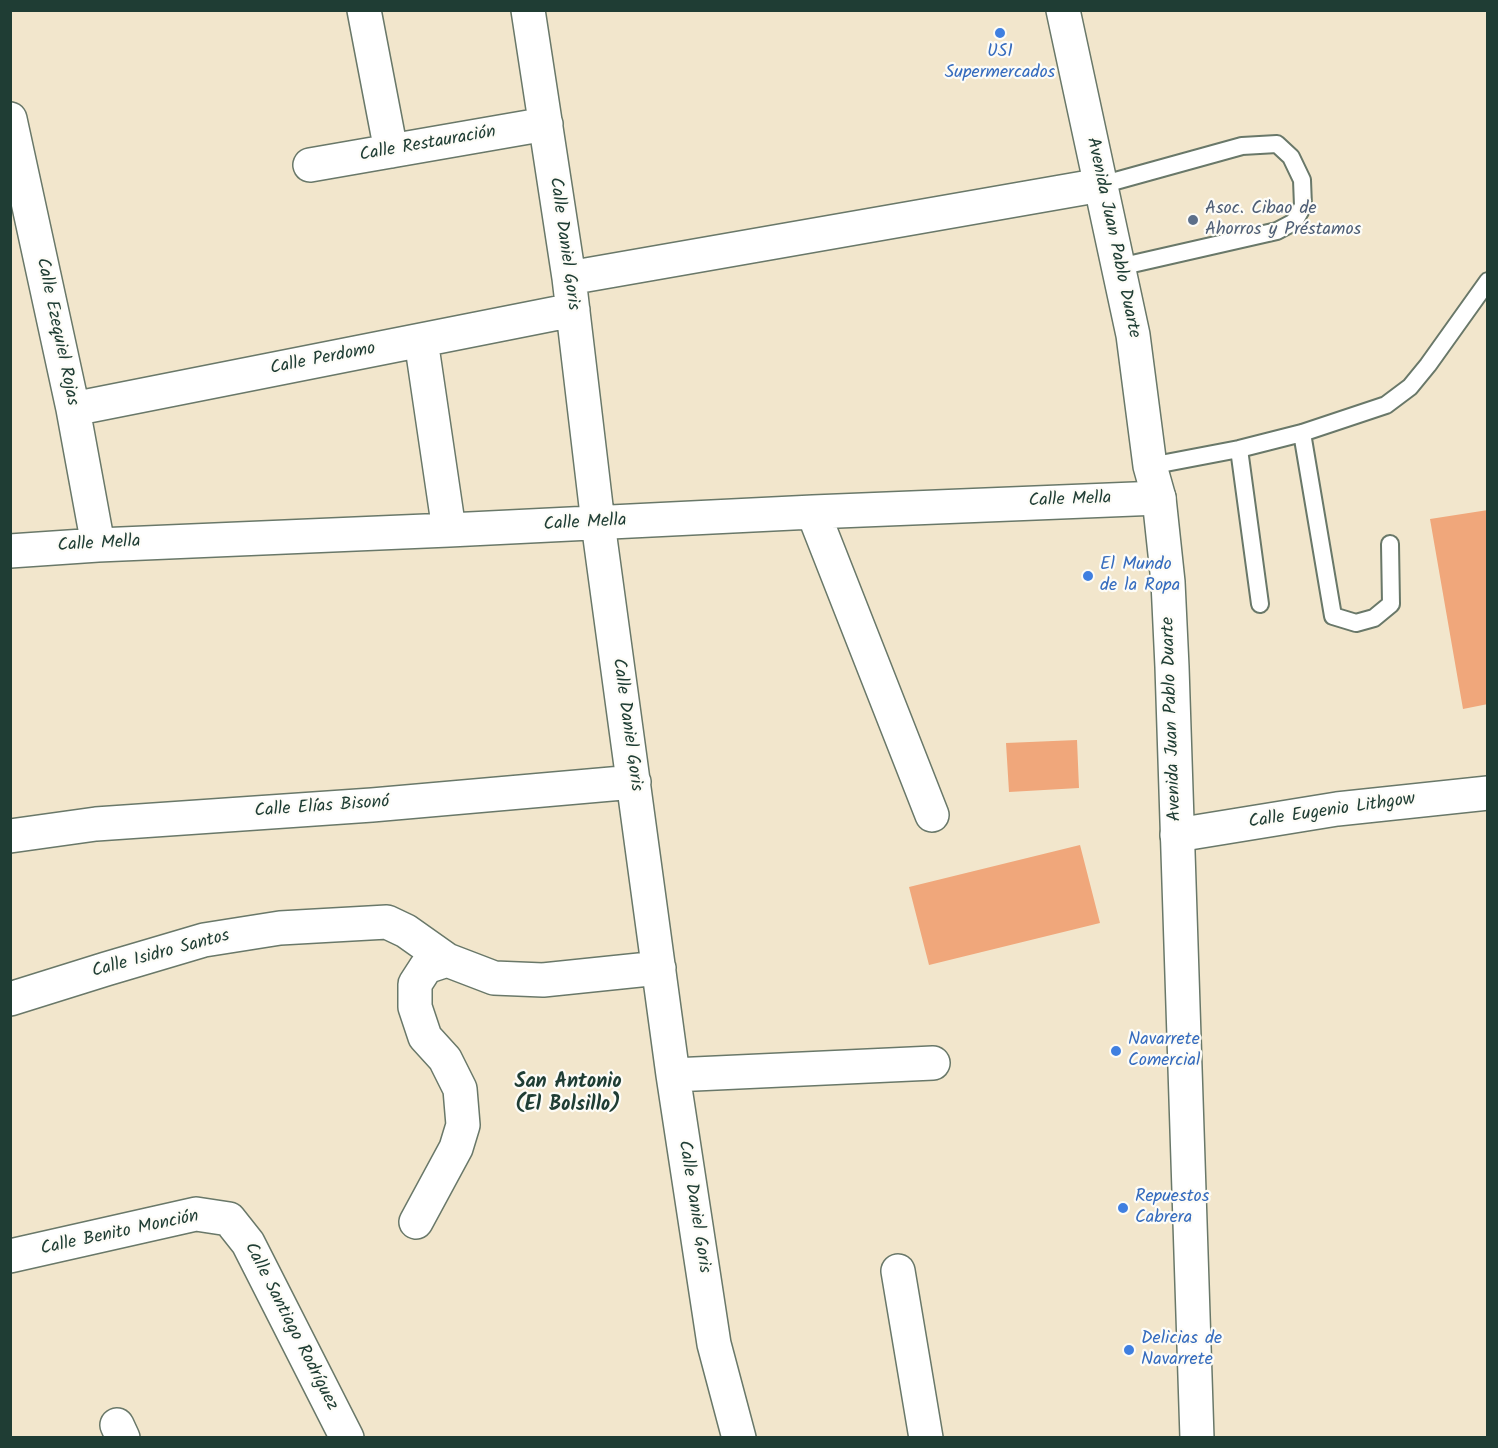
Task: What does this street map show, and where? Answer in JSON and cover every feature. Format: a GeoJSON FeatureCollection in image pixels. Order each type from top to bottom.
{"type":"FeatureCollection","features":[{"type":"Feature","properties":{"kind":"street"},"geometry":{"type":"LineString","coordinates":[[364,10],[391,151]]}},
{"type":"Feature","properties":{"kind":"street","name":"Calle Daniel Goris"},"geometry":{"type":"LineString","coordinates":[[528,10],[569,278],[598,523],[674,1075],[714,1344],[739,1437]]}},
{"type":"Feature","properties":{"kind":"street","name":"Avenida Juan Pablo Duarte"},"geometry":{"type":"LineString","coordinates":[[1063,10],[1133,335],[1150,466],[1160,498],[1168,593],[1197,1437]]}},
{"type":"Feature","properties":{"kind":"street","name":"Calle Ezequiel Rojas"},"geometry":{"type":"LineString","coordinates":[[10,119],[73,409],[98,545]]}},
{"type":"Feature","properties":{"kind":"street","name":"Calle Restauración"},"geometry":{"type":"LineString","coordinates":[[310,165],[546,124]]}},
{"type":"Feature","properties":{"kind":"street"},"geometry":{"type":"LineString","coordinates":[[569,278],[1101,185]]}},
{"type":"Feature","properties":{"kind":"street","name":"Calle Perdomo"},"geometry":{"type":"LineString","coordinates":[[73,409],[573,310]]}},
{"type":"Feature","properties":{"kind":"street"},"geometry":{"type":"LineString","coordinates":[[421,340],[448,530]]}},
{"type":"Feature","properties":{"kind":"street","name":"Calle Mella"},"geometry":{"type":"LineString","coordinates":[[10,551],[813,512],[1160,498]]}},
{"type":"Feature","properties":{"kind":"street"},"geometry":{"type":"LineString","coordinates":[[813,512],[932,815]]}},
{"type":"Feature","properties":{"kind":"street","name":"Calle Elías Bisonó"},"geometry":{"type":"LineString","coordinates":[[10,836],[96,824],[372,805],[634,782]]}},
{"type":"Feature","properties":{"kind":"street","name":"Calle Eugenio Lithgow"},"geometry":{"type":"LineString","coordinates":[[1177,835],[1337,809],[1488,793]]}},
{"type":"Feature","properties":{"kind":"street","name":"Calle Isidro Santos"},"geometry":{"type":"LineString","coordinates":[[10,999],[204,940],[280,928],[387,922],[406,931],[447,960],[494,978],[543,980],[659,968]]}},
{"type":"Feature","properties":{"kind":"street"},"geometry":{"type":"LineString","coordinates":[[416,1222],[456,1148],[464,1125],[460,1089],[445,1059],[425,1037],[415,1007],[415,984],[426,967],[447,960]]}},
{"type":"Feature","properties":{"kind":"street"},"geometry":{"type":"LineString","coordinates":[[674,1075],[933,1063]]}},
{"type":"Feature","properties":{"kind":"street","name":"Calle Benito Monción"},"geometry":{"type":"LineString","coordinates":[[10,1256],[196,1214],[229,1219]]}},
{"type":"Feature","properties":{"kind":"street","name":"Calle Santiago Rodríguez"},"geometry":{"type":"LineString","coordinates":[[229,1219],[248,1243],[346,1437]]}},
{"type":"Feature","properties":{"kind":"street"},"geometry":{"type":"LineString","coordinates":[[898,1270],[926,1437]]}},
{"type":"Feature","properties":{"kind":"lane"},"geometry":{"type":"LineString","coordinates":[[1101,185],[1242,146],[1277,144],[1291,157],[1302,180],[1304,206],[1294,222],[1277,231],[1119,267]]}},
{"type":"Feature","properties":{"kind":"lane"},"geometry":{"type":"LineString","coordinates":[[1150,466],[1239,449],[1302,433],[1386,405],[1410,387],[1488,281]]}},
{"type":"Feature","properties":{"kind":"lane"},"geometry":{"type":"LineString","coordinates":[[1302,433],[1333,616],[1356,623],[1374,618],[1392,604],[1390,544]]}},
{"type":"Feature","properties":{"kind":"lane"},"geometry":{"type":"LineString","coordinates":[[1239,449],[1260,604]]}},
{"type":"Feature","properties":{"kind":"building"},"geometry":{"type":"Polygon","coordinates":[[[1488,510],[1488,704],[1463,709],[1430,519],[1488,510]]]}},
{"type":"Feature","properties":{"kind":"building"},"geometry":{"type":"Polygon","coordinates":[[[1077,740],[1079,788],[1009,792],[1006,743],[1077,740]]]}},
{"type":"Feature","properties":{"kind":"building"},"geometry":{"type":"Polygon","coordinates":[[[1080,845],[1100,923],[929,965],[909,887],[1080,845]]]}},
{"type":"Feature","properties":{"kind":"place","name":"US1 Supermercados"},"geometry":{"type":"Point","coordinates":[1000,33]}},
{"type":"Feature","properties":{"kind":"place","name":"Asoc. Cibao de Ahorros y Préstamos"},"geometry":{"type":"Point","coordinates":[1193,220]}},
{"type":"Feature","properties":{"kind":"place","name":"El Mundo de la Ropa"},"geometry":{"type":"Point","coordinates":[1088,576]}},
{"type":"Feature","properties":{"kind":"place","name":"Navarrete Comercial"},"geometry":{"type":"Point","coordinates":[1116,1051]}},
{"type":"Feature","properties":{"kind":"place","name":"Repuestos Cabrera"},"geometry":{"type":"Point","coordinates":[1123,1208]}},
{"type":"Feature","properties":{"kind":"place","name":"Delicias de Navarrete"},"geometry":{"type":"Point","coordinates":[1129,1350]}},
{"type":"Feature","properties":{"kind":"district","name":"San Antonio (El Bolsillo)"},"geometry":{"type":"Point","coordinates":[568,1096]}}]}
